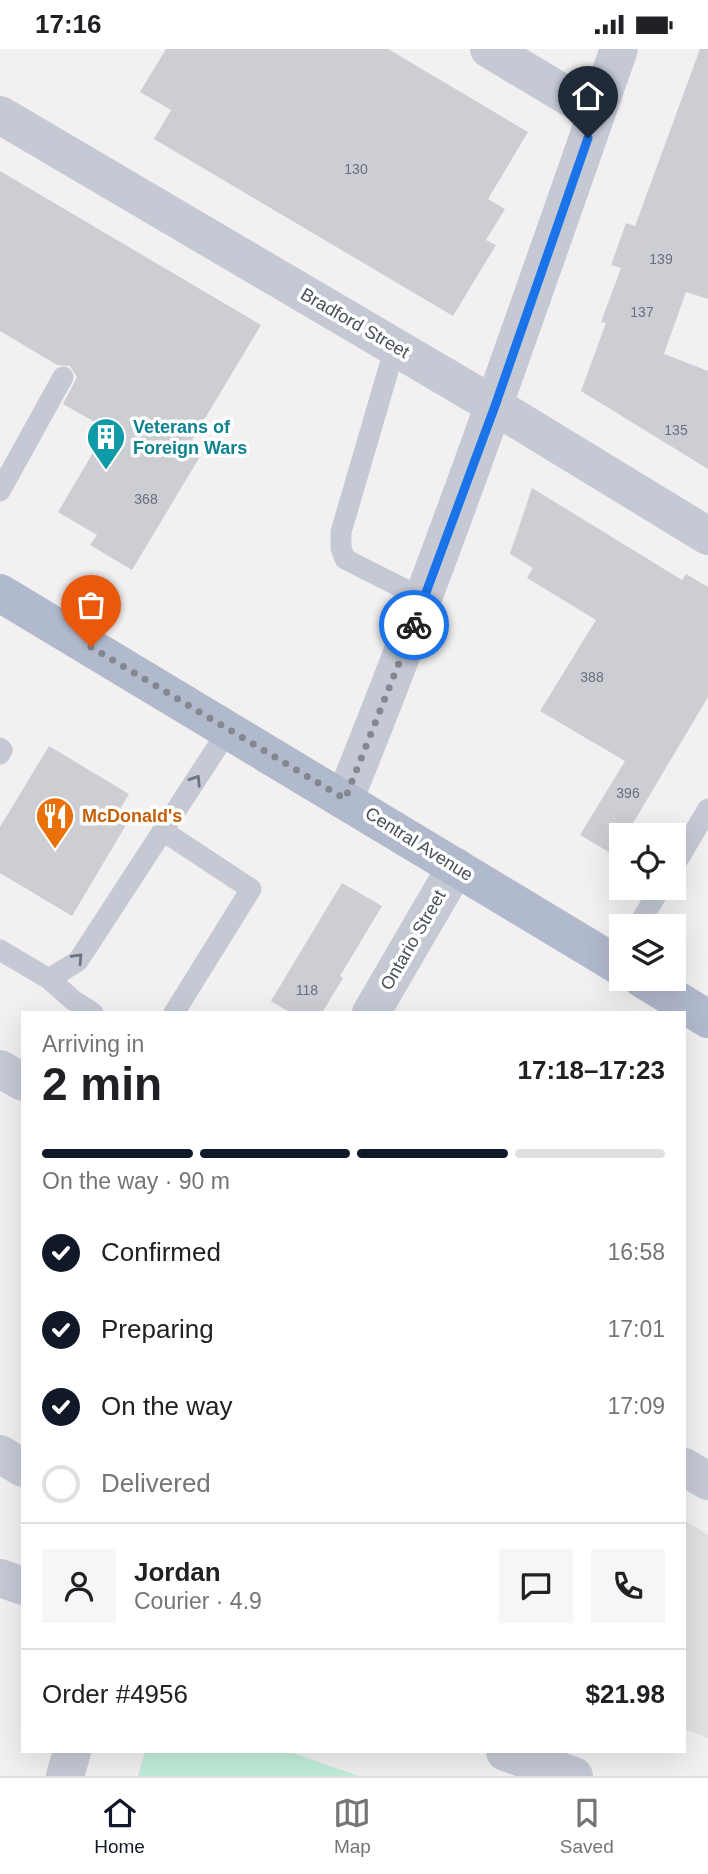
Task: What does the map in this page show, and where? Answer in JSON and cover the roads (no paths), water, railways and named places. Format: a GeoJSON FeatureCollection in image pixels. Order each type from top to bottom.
{"type":"FeatureCollection","features":[{"type":"Feature","properties":{"kind":"main road","name":"Central Avenue"},"geometry":{"type":"LineString","coordinates":[[0,593],[609,956]]}},
{"type":"Feature","properties":{"kind":"main road","name":"Central Avenue"},"geometry":{"type":"LineString","coordinates":[[665,991],[708,1019]]}},
{"type":"Feature","properties":{"kind":"street"},"geometry":{"type":"LineString","coordinates":[[489,49],[596,113]]}},
{"type":"Feature","properties":{"kind":"street"},"geometry":{"type":"LineString","coordinates":[[345,799],[424,599],[495,406],[619,49]]}},
{"type":"Feature","properties":{"kind":"street","name":"Bradford Street"},"geometry":{"type":"LineString","coordinates":[[0,115],[495,406],[708,536]]}},
{"type":"Feature","properties":{"kind":"street","name":"Ontario Street"},"geometry":{"type":"LineString","coordinates":[[372,1011],[456,867]]}},
{"type":"Feature","properties":{"kind":"street"},"geometry":{"type":"LineString","coordinates":[[0,1069],[21,1081]]}},
{"type":"Feature","properties":{"kind":"street"},"geometry":{"type":"LineString","coordinates":[[0,1454],[21,1467]]}},
{"type":"Feature","properties":{"kind":"street"},"geometry":{"type":"LineString","coordinates":[[686,1468],[708,1481]]}},
{"type":"Feature","properties":{"kind":"street"},"geometry":{"type":"LineString","coordinates":[[0,1578],[21,1585]]}},
{"type":"Feature","properties":{"kind":"street"},"geometry":{"type":"LineString","coordinates":[[65,1776],[72,1753]]}},
{"type":"Feature","properties":{"kind":"street"},"geometry":{"type":"LineString","coordinates":[[508,1753],[574,1776]]}},
{"type":"Feature","properties":{"kind":"lane"},"geometry":{"type":"LineString","coordinates":[[395,347],[341,532],[341,548],[345,559],[424,599]]}},
{"type":"Feature","properties":{"kind":"lane"},"geometry":{"type":"LineString","coordinates":[[3,477],[63,377]]}},
{"type":"Feature","properties":{"kind":"lane"},"geometry":{"type":"LineString","coordinates":[[49,979],[78,961],[229,729]]}},
{"type":"Feature","properties":{"kind":"lane"},"geometry":{"type":"LineString","coordinates":[[686,846],[708,809]]}},
{"type":"Feature","properties":{"kind":"lane"},"geometry":{"type":"LineString","coordinates":[[163,831],[251,889],[175,1011]]}},
{"type":"Feature","properties":{"kind":"lane"},"geometry":{"type":"LineString","coordinates":[[0,950],[49,979],[90,1011]]}},
{"type":"Feature","properties":{"kind":"place","name":"Veterans of Foreign Wars"},"geometry":{"type":"Point","coordinates":[106,471]}},
{"type":"Feature","properties":{"kind":"place","name":"McDonald's"},"geometry":{"type":"Point","coordinates":[55,850]}}]}
